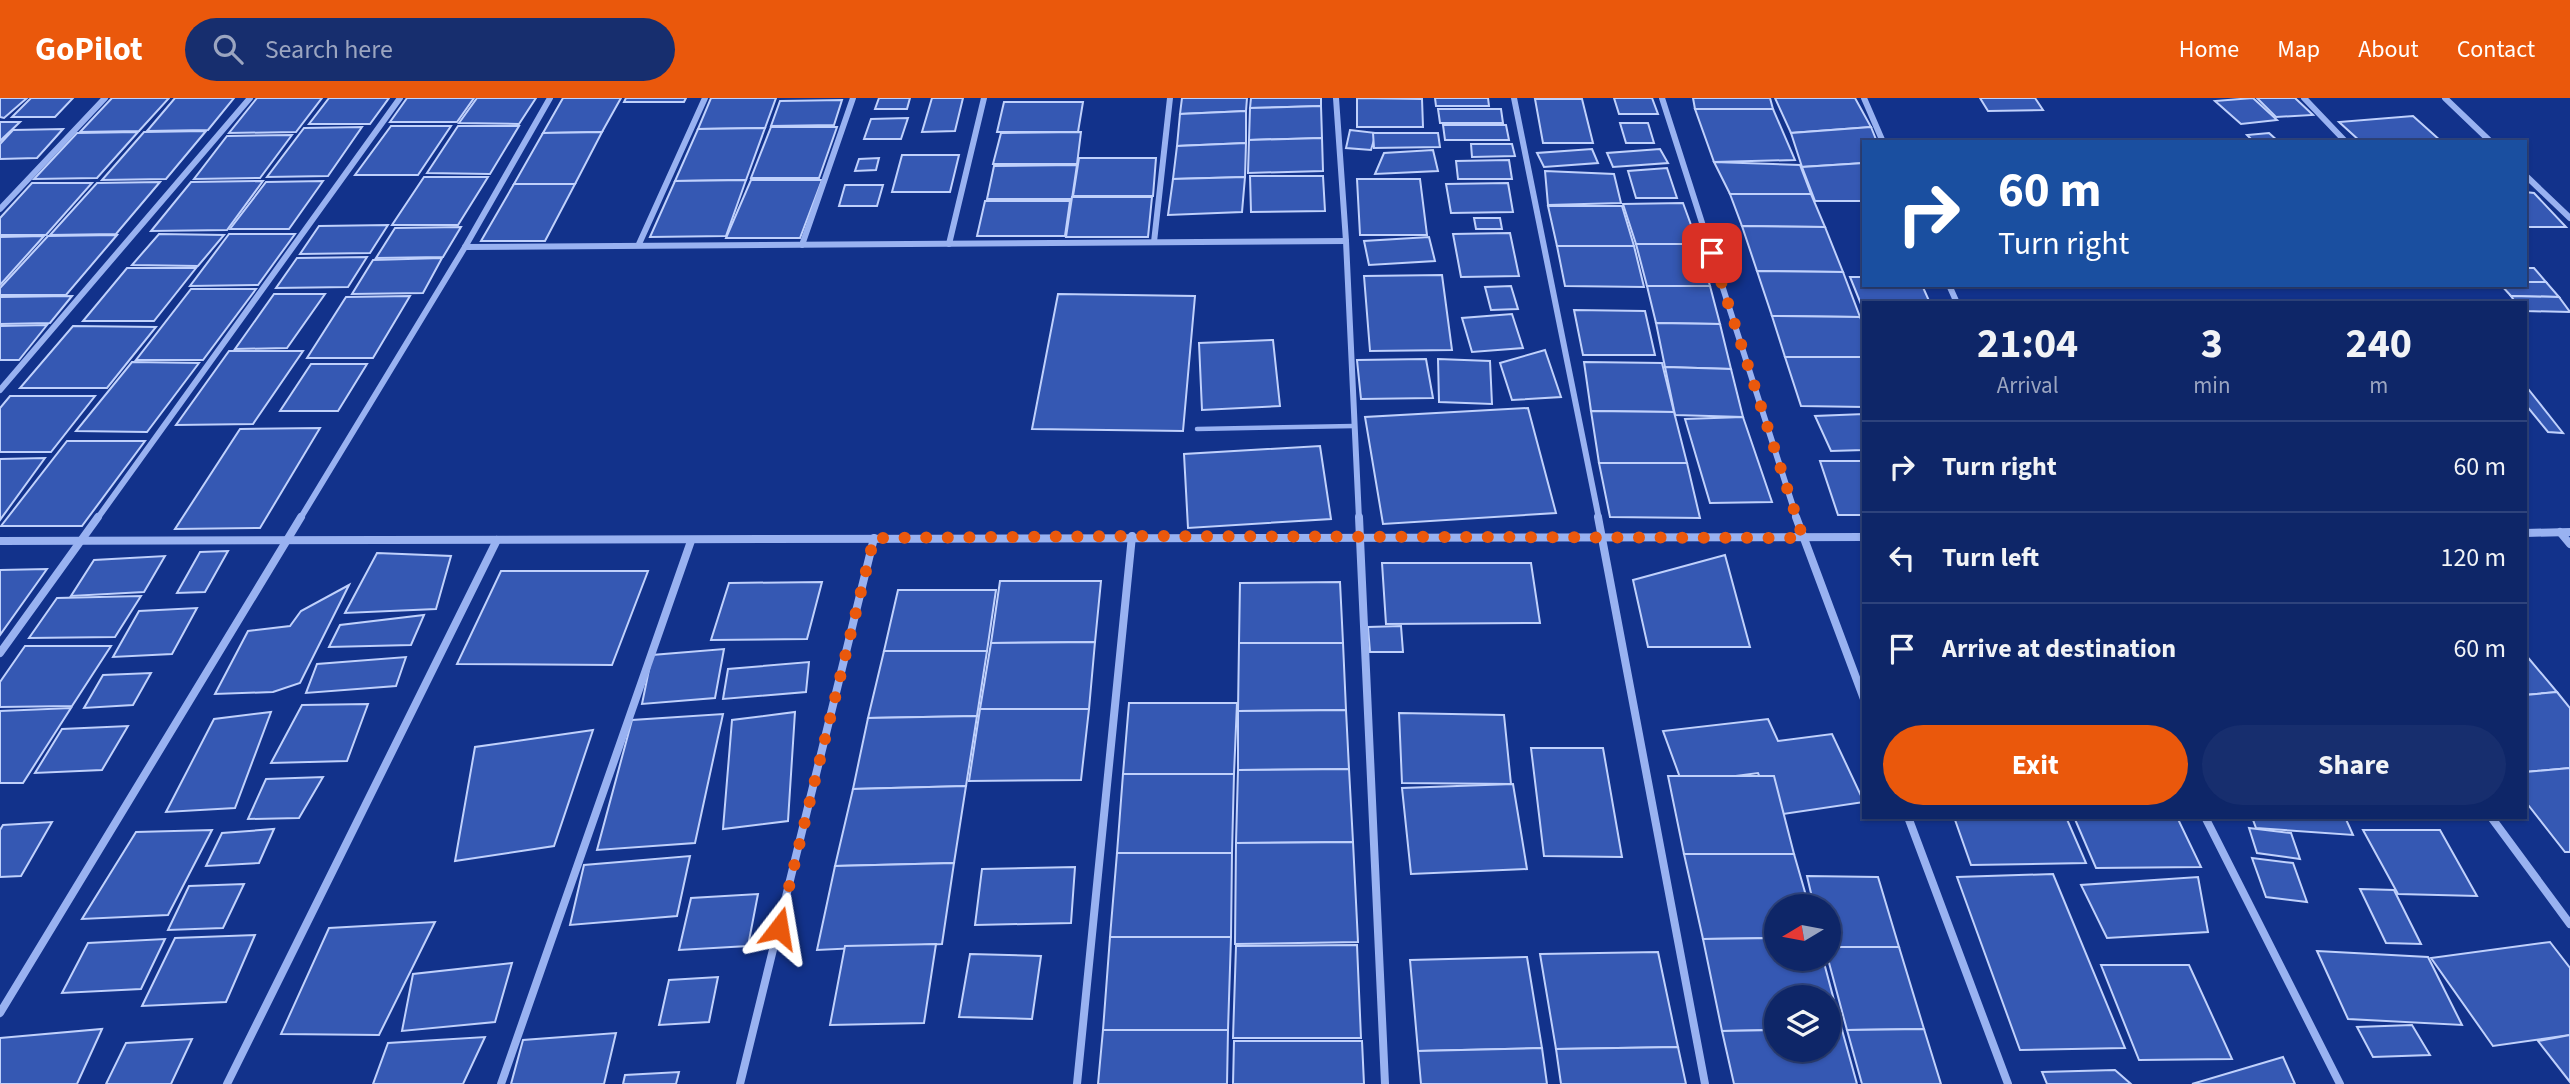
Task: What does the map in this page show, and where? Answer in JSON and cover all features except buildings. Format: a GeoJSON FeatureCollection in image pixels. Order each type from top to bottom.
{"type":"FeatureCollection","features":[{"type":"Feature","properties":{"kind":"street"},"geometry":{"type":"LineString","coordinates":[[0,209],[105,98]]}},
{"type":"Feature","properties":{"kind":"street"},"geometry":{"type":"LineString","coordinates":[[0,390],[250,98]]}},
{"type":"Feature","properties":{"kind":"street"},"geometry":{"type":"LineString","coordinates":[[0,653],[400,98]]}},
{"type":"Feature","properties":{"kind":"street"},"geometry":{"type":"LineString","coordinates":[[0,1013],[465,247],[550,98]]}},
{"type":"Feature","properties":{"kind":"street"},"geometry":{"type":"LineString","coordinates":[[639,244],[705,98]]}},
{"type":"Feature","properties":{"kind":"street"},"geometry":{"type":"LineString","coordinates":[[802,245],[853,98]]}},
{"type":"Feature","properties":{"kind":"street"},"geometry":{"type":"LineString","coordinates":[[949,244],[984,98]]}},
{"type":"Feature","properties":{"kind":"street"},"geometry":{"type":"LineString","coordinates":[[1154,242],[1170,98]]}},
{"type":"Feature","properties":{"kind":"street"},"geometry":{"type":"LineString","coordinates":[[1336,98],[1361,537],[1385,1084]]}},
{"type":"Feature","properties":{"kind":"street"},"geometry":{"type":"LineString","coordinates":[[1514,98],[1602,536],[1705,1084]]}},
{"type":"Feature","properties":{"kind":"street"},"geometry":{"type":"LineString","coordinates":[[1662,98],[1803,538],[1862,694]]}},
{"type":"Feature","properties":{"kind":"street"},"geometry":{"type":"LineString","coordinates":[[1864,98],[1883,140]]}},
{"type":"Feature","properties":{"kind":"street"},"geometry":{"type":"LineString","coordinates":[[2304,98],[2344,140]]}},
{"type":"Feature","properties":{"kind":"street"},"geometry":{"type":"LineString","coordinates":[[2445,98],[2489,140]]}},
{"type":"Feature","properties":{"kind":"street"},"geometry":{"type":"LineString","coordinates":[[2527,177],[2570,218]]}},
{"type":"Feature","properties":{"kind":"street"},"geometry":{"type":"LineString","coordinates":[[465,247],[1346,241]]}},
{"type":"Feature","properties":{"kind":"street"},"geometry":{"type":"LineString","coordinates":[[2560,532],[2570,544]]}},
{"type":"Feature","properties":{"kind":"street"},"geometry":{"type":"LineString","coordinates":[[2527,533],[2570,532]]}},
{"type":"Feature","properties":{"kind":"street"},"geometry":{"type":"LineString","coordinates":[[0,541],[691,541],[1132,536],[1862,537]]}},
{"type":"Feature","properties":{"kind":"street"},"geometry":{"type":"LineString","coordinates":[[1077,1084],[1132,536]]}},
{"type":"Feature","properties":{"kind":"street"},"geometry":{"type":"LineString","coordinates":[[740,1084],[874,538]]}},
{"type":"Feature","properties":{"kind":"street"},"geometry":{"type":"LineString","coordinates":[[227,1084],[497,540]]}},
{"type":"Feature","properties":{"kind":"street"},"geometry":{"type":"LineString","coordinates":[[501,1084],[691,541]]}},
{"type":"Feature","properties":{"kind":"street"},"geometry":{"type":"LineString","coordinates":[[1909,819],[2008,1084]]}},
{"type":"Feature","properties":{"kind":"street"},"geometry":{"type":"LineString","coordinates":[[2206,819],[2340,1084]]}},
{"type":"Feature","properties":{"kind":"street"},"geometry":{"type":"LineString","coordinates":[[2492,819],[2570,924]]}},
{"type":"Feature","properties":{"kind":"lane"},"geometry":{"type":"LineString","coordinates":[[1197,429],[1354,426]]}},
{"type":"Feature","properties":{"kind":"route"},"geometry":{"type":"LineString","coordinates":[[779,928],[874,538],[1803,538],[1712,253]]}}]}
